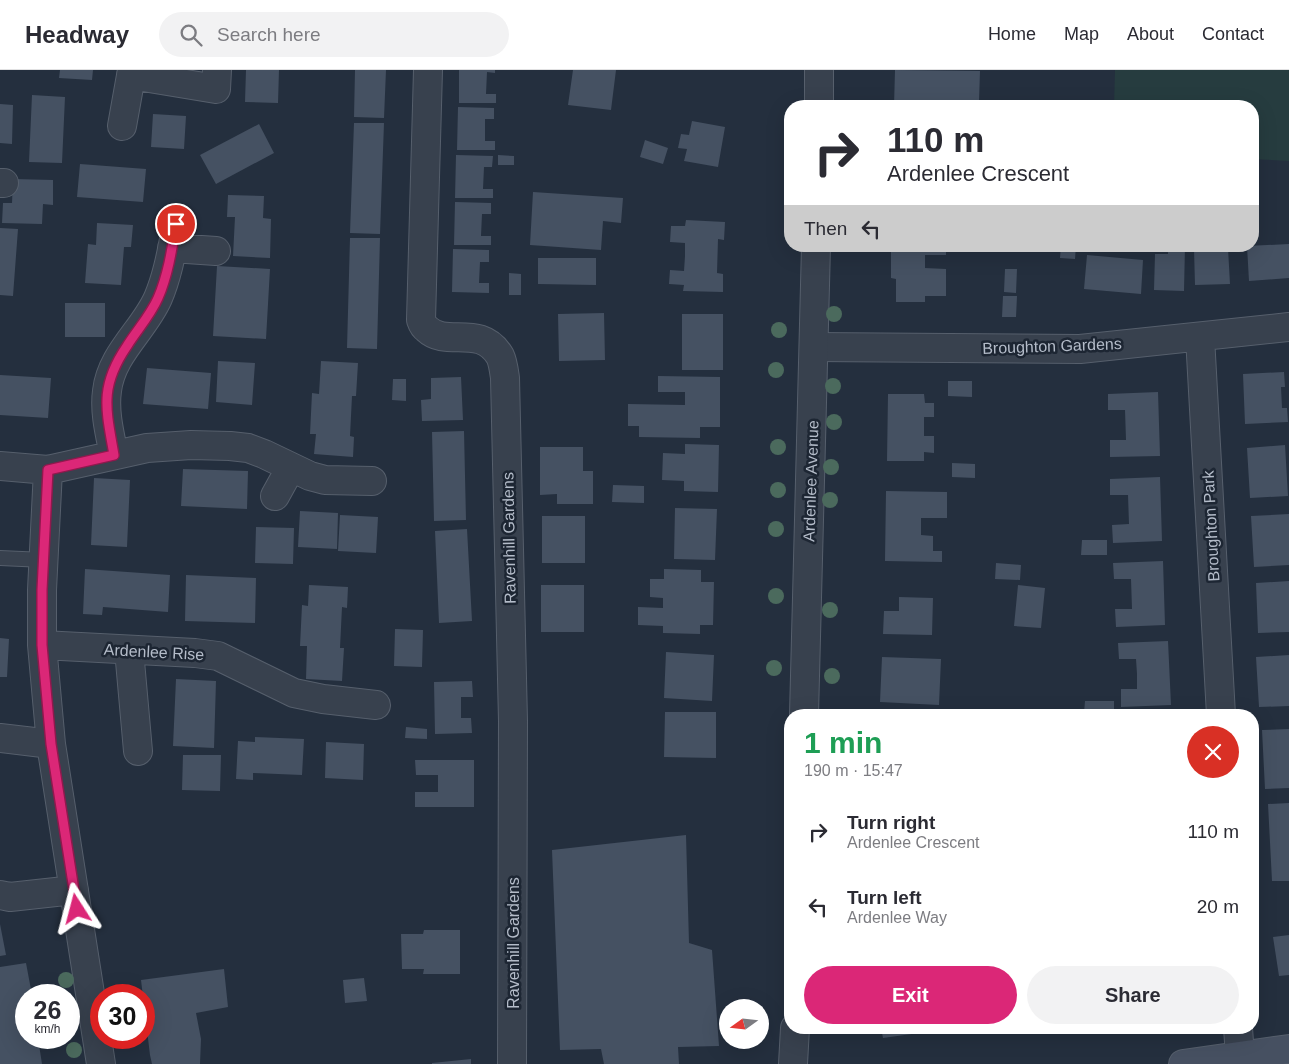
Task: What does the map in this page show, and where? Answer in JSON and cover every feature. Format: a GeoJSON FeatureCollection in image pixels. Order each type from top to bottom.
{"type":"FeatureCollection","features":[{"type":"Feature","properties":{"kind":"main road"},"geometry":{"type":"LineString","coordinates":[[1183,1064],[1289,1049]]}},
{"type":"Feature","properties":{"kind":"street"},"geometry":{"type":"LineString","coordinates":[[122,126],[131,73],[216,89],[217,70]]}},
{"type":"Feature","properties":{"kind":"street","name":"Ravenhill Gardens"},"geometry":{"type":"LineString","coordinates":[[428,70],[421,320],[426,329],[437,335],[477,338],[491,345],[500,357],[505,378],[513,721],[512,1064]]}},
{"type":"Feature","properties":{"kind":"street"},"geometry":{"type":"LineString","coordinates":[[819,70],[819,100]]}},
{"type":"Feature","properties":{"kind":"street"},"geometry":{"type":"LineString","coordinates":[[114,455],[107,415],[106,391],[113,367],[158,298],[174,236],[216,251]]}},
{"type":"Feature","properties":{"kind":"street","name":"Ardenlee Avenue"},"geometry":{"type":"LineString","coordinates":[[804,709],[816,252]]}},
{"type":"Feature","properties":{"kind":"street","name":"Broughton Gardens"},"geometry":{"type":"LineString","coordinates":[[814,347],[1080,349],[1289,327]]}},
{"type":"Feature","properties":{"kind":"street","name":"Broughton Park"},"geometry":{"type":"LineString","coordinates":[[1200,337],[1221,709]]}},
{"type":"Feature","properties":{"kind":"street"},"geometry":{"type":"LineString","coordinates":[[0,466],[48,470],[147,448],[191,445],[230,446],[248,448],[324,480],[372,481]]}},
{"type":"Feature","properties":{"kind":"street"},"geometry":{"type":"LineString","coordinates":[[275,496],[291,467]]}},
{"type":"Feature","properties":{"kind":"street"},"geometry":{"type":"LineString","coordinates":[[48,470],[42,645],[51,744],[101,1064]]}},
{"type":"Feature","properties":{"kind":"street","name":"Ardenlee Rise"},"geometry":{"type":"LineString","coordinates":[[42,645],[218,656],[294,693],[323,699],[376,705]]}},
{"type":"Feature","properties":{"kind":"street"},"geometry":{"type":"LineString","coordinates":[[129,650],[138,751]]}},
{"type":"Feature","properties":{"kind":"street"},"geometry":{"type":"LineString","coordinates":[[0,738],[51,744]]}},
{"type":"Feature","properties":{"kind":"street"},"geometry":{"type":"LineString","coordinates":[[0,895],[10,897],[74,890]]}},
{"type":"Feature","properties":{"kind":"street"},"geometry":{"type":"LineString","coordinates":[[794,1034],[794,1064]]}},
{"type":"Feature","properties":{"kind":"street"},"geometry":{"type":"LineString","coordinates":[[1238,1034],[1240,1056]]}},
{"type":"Feature","properties":{"kind":"lane"},"geometry":{"type":"LineString","coordinates":[[0,558],[44,560]]}},
{"type":"Feature","properties":{"kind":"green space"},"geometry":{"type":"Polygon","coordinates":[[[1115,70],[1289,70],[1289,161],[1259,159],[1259,100],[1114,100],[1115,70]]]}},
{"type":"Feature","properties":{"kind":"building"},"geometry":{"type":"Polygon","coordinates":[[[60,70],[93,70],[92,80],[59,78],[60,70]]]}},
{"type":"Feature","properties":{"kind":"building"},"geometry":{"type":"Polygon","coordinates":[[[246,70],[279,70],[278,103],[245,102],[246,70]]]}},
{"type":"Feature","properties":{"kind":"building"},"geometry":{"type":"Polygon","coordinates":[[[355,70],[386,70],[384,118],[354,117],[355,70]]]}},
{"type":"Feature","properties":{"kind":"building"},"geometry":{"type":"Polygon","coordinates":[[[459,70],[495,70],[495,73],[487,72],[486,94],[496,94],[496,103],[459,103],[459,70]]]}},
{"type":"Feature","properties":{"kind":"building"},"geometry":{"type":"Polygon","coordinates":[[[573,70],[616,70],[611,110],[568,105],[573,70]]]}},
{"type":"Feature","properties":{"kind":"building"},"geometry":{"type":"Polygon","coordinates":[[[895,70],[980,71],[979,100],[894,100],[895,70]]]}},
{"type":"Feature","properties":{"kind":"building"},"geometry":{"type":"Polygon","coordinates":[[[32,95],[65,97],[62,163],[29,162],[32,95]]]}},
{"type":"Feature","properties":{"kind":"building"},"geometry":{"type":"Polygon","coordinates":[[[0,104],[13,105],[12,144],[0,143],[0,104]]]}},
{"type":"Feature","properties":{"kind":"building"},"geometry":{"type":"Polygon","coordinates":[[[458,107],[494,108],[494,119],[485,119],[485,141],[495,141],[495,150],[457,150],[458,107]]]}},
{"type":"Feature","properties":{"kind":"building"},"geometry":{"type":"Polygon","coordinates":[[[153,114],[186,116],[184,149],[151,147],[153,114]]]}},
{"type":"Feature","properties":{"kind":"building"},"geometry":{"type":"Polygon","coordinates":[[[692,121],[725,127],[718,167],[684,161],[687,149],[678,148],[681,134],[689,135],[692,121]]]}},
{"type":"Feature","properties":{"kind":"building"},"geometry":{"type":"Polygon","coordinates":[[[354,123],[384,123],[380,234],[350,233],[354,123]]]}},
{"type":"Feature","properties":{"kind":"building"},"geometry":{"type":"Polygon","coordinates":[[[259,124],[274,153],[216,184],[200,155],[259,124]]]}},
{"type":"Feature","properties":{"kind":"building"},"geometry":{"type":"Polygon","coordinates":[[[645,140],[668,148],[663,164],[640,157],[645,140]]]}},
{"type":"Feature","properties":{"kind":"building"},"geometry":{"type":"Polygon","coordinates":[[[456,155],[493,156],[492,167],[484,167],[483,189],[493,189],[493,198],[455,198],[456,155]]]}},
{"type":"Feature","properties":{"kind":"building"},"geometry":{"type":"Polygon","coordinates":[[[498,155],[514,156],[514,165],[498,165],[498,155]]]}},
{"type":"Feature","properties":{"kind":"building"},"geometry":{"type":"Polygon","coordinates":[[[80,164],[146,169],[143,202],[77,197],[80,164]]]}},
{"type":"Feature","properties":{"kind":"building"},"geometry":{"type":"Polygon","coordinates":[[[13,179],[53,180],[53,205],[43,204],[42,224],[2,223],[3,203],[12,203],[13,179]]]}},
{"type":"Feature","properties":{"kind":"building"},"geometry":{"type":"Polygon","coordinates":[[[533,192],[623,198],[621,223],[603,221],[601,250],[530,245],[533,192]]]}},
{"type":"Feature","properties":{"kind":"building"},"geometry":{"type":"Polygon","coordinates":[[[228,195],[264,196],[263,218],[271,219],[270,258],[233,256],[235,217],[227,217],[228,195]]]}},
{"type":"Feature","properties":{"kind":"building"},"geometry":{"type":"Polygon","coordinates":[[[455,202],[491,203],[491,214],[482,214],[481,236],[491,236],[491,245],[454,245],[455,202]]]}},
{"type":"Feature","properties":{"kind":"building"},"geometry":{"type":"Polygon","coordinates":[[[686,220],[725,222],[724,240],[718,239],[717,273],[723,274],[723,292],[683,291],[684,285],[669,284],[670,270],[684,271],[685,256],[685,243],[670,242],[671,226],[685,226],[686,220]]]}},
{"type":"Feature","properties":{"kind":"building"},"geometry":{"type":"Polygon","coordinates":[[[97,223],[133,225],[131,247],[124,247],[121,285],[85,283],[88,244],[96,245],[97,223]]]}},
{"type":"Feature","properties":{"kind":"building"},"geometry":{"type":"Polygon","coordinates":[[[0,228],[18,229],[13,296],[0,295],[0,228]]]}},
{"type":"Feature","properties":{"kind":"building"},"geometry":{"type":"Polygon","coordinates":[[[350,238],[380,238],[377,349],[347,348],[350,238]]]}},
{"type":"Feature","properties":{"kind":"building"},"geometry":{"type":"Polygon","coordinates":[[[1289,244],[1289,278],[1249,281],[1247,252],[1259,252],[1259,245],[1289,244]]]}},
{"type":"Feature","properties":{"kind":"building"},"geometry":{"type":"Polygon","coordinates":[[[453,249],[489,250],[489,262],[480,262],[479,283],[489,283],[489,293],[452,292],[453,249]]]}},
{"type":"Feature","properties":{"kind":"building"},"geometry":{"type":"Polygon","coordinates":[[[891,252],[946,252],[946,255],[925,255],[925,268],[946,269],[946,296],[925,296],[925,302],[896,302],[896,279],[891,278],[891,252]]]}},
{"type":"Feature","properties":{"kind":"building"},"geometry":{"type":"Polygon","coordinates":[[[1060,252],[1076,252],[1075,259],[1060,258],[1060,252]]]}},
{"type":"Feature","properties":{"kind":"building"},"geometry":{"type":"Polygon","coordinates":[[[1168,252],[1185,252],[1184,291],[1154,290],[1155,254],[1168,254],[1168,252]]]}},
{"type":"Feature","properties":{"kind":"building"},"geometry":{"type":"Polygon","coordinates":[[[1194,252],[1228,252],[1230,284],[1195,285],[1194,252]]]}},
{"type":"Feature","properties":{"kind":"building"},"geometry":{"type":"Polygon","coordinates":[[[1087,255],[1143,260],[1141,294],[1084,289],[1087,255]]]}},
{"type":"Feature","properties":{"kind":"building"},"geometry":{"type":"Polygon","coordinates":[[[538,258],[596,258],[596,285],[538,284],[538,258]]]}},
{"type":"Feature","properties":{"kind":"building"},"geometry":{"type":"Polygon","coordinates":[[[217,266],[270,269],[266,339],[213,336],[217,266]]]}},
{"type":"Feature","properties":{"kind":"building"},"geometry":{"type":"Polygon","coordinates":[[[1005,269],[1017,269],[1016,293],[1004,292],[1005,269]]]}},
{"type":"Feature","properties":{"kind":"building"},"geometry":{"type":"Polygon","coordinates":[[[509,273],[521,274],[521,295],[509,295],[509,273]]]}},
{"type":"Feature","properties":{"kind":"building"},"geometry":{"type":"Polygon","coordinates":[[[1003,296],[1017,296],[1016,317],[1002,317],[1003,296]]]}},
{"type":"Feature","properties":{"kind":"building"},"geometry":{"type":"Polygon","coordinates":[[[65,303],[105,303],[105,337],[65,337],[65,303]]]}},
{"type":"Feature","properties":{"kind":"building"},"geometry":{"type":"Polygon","coordinates":[[[604,313],[605,360],[559,361],[558,314],[604,313]]]}},
{"type":"Feature","properties":{"kind":"building"},"geometry":{"type":"Polygon","coordinates":[[[682,314],[723,314],[723,370],[682,370],[682,314]]]}},
{"type":"Feature","properties":{"kind":"building"},"geometry":{"type":"Polygon","coordinates":[[[218,361],[255,363],[252,405],[216,402],[218,361]]]}},
{"type":"Feature","properties":{"kind":"building"},"geometry":{"type":"Polygon","coordinates":[[[321,361],[358,363],[356,396],[352,396],[350,436],[354,437],[353,457],[314,454],[316,434],[310,434],[312,393],[319,394],[321,361]]]}},
{"type":"Feature","properties":{"kind":"building"},"geometry":{"type":"Polygon","coordinates":[[[147,368],[211,373],[208,409],[143,404],[147,368]]]}},
{"type":"Feature","properties":{"kind":"building"},"geometry":{"type":"Polygon","coordinates":[[[1284,372],[1285,387],[1281,387],[1282,408],[1287,408],[1288,422],[1245,424],[1243,374],[1284,372]]]}},
{"type":"Feature","properties":{"kind":"building"},"geometry":{"type":"Polygon","coordinates":[[[0,375],[51,378],[48,418],[0,415],[0,375]]]}},
{"type":"Feature","properties":{"kind":"building"},"geometry":{"type":"Polygon","coordinates":[[[658,376],[720,377],[720,427],[700,427],[700,438],[639,437],[639,426],[628,426],[628,404],[685,405],[685,392],[658,392],[658,376]]]}},
{"type":"Feature","properties":{"kind":"building"},"geometry":{"type":"Polygon","coordinates":[[[461,377],[463,420],[422,421],[421,400],[431,399],[431,378],[461,377]]]}},
{"type":"Feature","properties":{"kind":"building"},"geometry":{"type":"Polygon","coordinates":[[[393,379],[406,379],[406,401],[392,400],[393,379]]]}},
{"type":"Feature","properties":{"kind":"building"},"geometry":{"type":"Polygon","coordinates":[[[948,381],[972,381],[972,397],[948,396],[948,381]]]}},
{"type":"Feature","properties":{"kind":"building"},"geometry":{"type":"Polygon","coordinates":[[[1158,392],[1160,456],[1110,457],[1110,440],[1126,440],[1125,410],[1108,410],[1108,394],[1158,392]]]}},
{"type":"Feature","properties":{"kind":"building"},"geometry":{"type":"Polygon","coordinates":[[[888,394],[924,394],[925,403],[934,403],[934,417],[924,417],[924,436],[934,436],[934,453],[924,452],[924,461],[887,461],[888,394]]]}},
{"type":"Feature","properties":{"kind":"building"},"geometry":{"type":"Polygon","coordinates":[[[464,431],[466,520],[434,521],[432,432],[464,431]]]}},
{"type":"Feature","properties":{"kind":"building"},"geometry":{"type":"Polygon","coordinates":[[[685,444],[719,445],[718,492],[684,491],[684,481],[662,480],[663,453],[685,454],[685,444]]]}},
{"type":"Feature","properties":{"kind":"building"},"geometry":{"type":"Polygon","coordinates":[[[1285,445],[1288,496],[1250,498],[1247,448],[1285,445]]]}},
{"type":"Feature","properties":{"kind":"building"},"geometry":{"type":"Polygon","coordinates":[[[540,447],[583,447],[583,471],[593,471],[593,504],[557,504],[557,494],[540,495],[540,447]]]}},
{"type":"Feature","properties":{"kind":"building"},"geometry":{"type":"Polygon","coordinates":[[[952,463],[975,464],[975,478],[952,477],[952,463]]]}},
{"type":"Feature","properties":{"kind":"building"},"geometry":{"type":"Polygon","coordinates":[[[183,469],[248,471],[247,509],[181,506],[183,469]]]}},
{"type":"Feature","properties":{"kind":"building"},"geometry":{"type":"Polygon","coordinates":[[[1160,477],[1162,541],[1113,543],[1112,525],[1129,524],[1128,495],[1110,495],[1110,479],[1160,477]]]}},
{"type":"Feature","properties":{"kind":"building"},"geometry":{"type":"Polygon","coordinates":[[[94,478],[130,480],[127,547],[91,545],[94,478]]]}},
{"type":"Feature","properties":{"kind":"building"},"geometry":{"type":"Polygon","coordinates":[[[613,485],[644,486],[644,503],[612,502],[613,485]]]}},
{"type":"Feature","properties":{"kind":"building"},"geometry":{"type":"Polygon","coordinates":[[[886,491],[947,492],[947,518],[921,518],[921,535],[933,536],[933,551],[942,551],[942,562],[885,561],[886,491]]]}},
{"type":"Feature","properties":{"kind":"building"},"geometry":{"type":"Polygon","coordinates":[[[675,508],[717,509],[715,560],[674,559],[675,508]]]}},
{"type":"Feature","properties":{"kind":"building"},"geometry":{"type":"Polygon","coordinates":[[[300,511],[338,513],[337,549],[298,547],[300,511]]]}},
{"type":"Feature","properties":{"kind":"building"},"geometry":{"type":"Polygon","coordinates":[[[1289,514],[1289,565],[1254,567],[1251,516],[1289,514]]]}},
{"type":"Feature","properties":{"kind":"building"},"geometry":{"type":"Polygon","coordinates":[[[340,515],[378,517],[376,553],[338,551],[340,515]]]}},
{"type":"Feature","properties":{"kind":"building"},"geometry":{"type":"Polygon","coordinates":[[[542,516],[585,516],[585,563],[542,563],[542,516]]]}},
{"type":"Feature","properties":{"kind":"building"},"geometry":{"type":"Polygon","coordinates":[[[256,527],[294,528],[293,564],[255,563],[256,527]]]}},
{"type":"Feature","properties":{"kind":"building"},"geometry":{"type":"Polygon","coordinates":[[[467,529],[472,621],[439,623],[435,531],[467,529]]]}},
{"type":"Feature","properties":{"kind":"building"},"geometry":{"type":"Polygon","coordinates":[[[1082,540],[1107,540],[1107,555],[1081,555],[1082,540]]]}},
{"type":"Feature","properties":{"kind":"building"},"geometry":{"type":"Polygon","coordinates":[[[1163,561],[1165,625],[1116,627],[1115,609],[1132,609],[1131,579],[1114,579],[1113,563],[1163,561]]]}},
{"type":"Feature","properties":{"kind":"building"},"geometry":{"type":"Polygon","coordinates":[[[996,563],[1021,565],[1020,580],[995,579],[996,563]]]}},
{"type":"Feature","properties":{"kind":"building"},"geometry":{"type":"Polygon","coordinates":[[[85,569],[170,575],[168,612],[103,607],[102,615],[83,614],[85,569]]]}},
{"type":"Feature","properties":{"kind":"building"},"geometry":{"type":"Polygon","coordinates":[[[664,569],[701,570],[701,582],[714,582],[713,625],[700,625],[700,634],[663,633],[663,626],[638,625],[638,607],[663,608],[663,598],[650,597],[650,579],[664,579],[664,569]]]}},
{"type":"Feature","properties":{"kind":"building"},"geometry":{"type":"Polygon","coordinates":[[[186,575],[256,578],[255,623],[185,621],[186,575]]]}},
{"type":"Feature","properties":{"kind":"building"},"geometry":{"type":"Polygon","coordinates":[[[1289,581],[1289,632],[1258,633],[1256,583],[1289,581]]]}},
{"type":"Feature","properties":{"kind":"building"},"geometry":{"type":"Polygon","coordinates":[[[309,585],[348,587],[347,608],[342,607],[340,648],[344,648],[342,681],[306,679],[307,646],[300,646],[302,605],[308,606],[309,585]]]}},
{"type":"Feature","properties":{"kind":"building"},"geometry":{"type":"Polygon","coordinates":[[[541,585],[584,585],[584,632],[541,632],[541,585]]]}},
{"type":"Feature","properties":{"kind":"building"},"geometry":{"type":"Polygon","coordinates":[[[1018,585],[1045,588],[1041,628],[1014,626],[1018,585]]]}},
{"type":"Feature","properties":{"kind":"building"},"geometry":{"type":"Polygon","coordinates":[[[899,597],[933,598],[932,635],[883,634],[884,611],[899,611],[899,597]]]}},
{"type":"Feature","properties":{"kind":"building"},"geometry":{"type":"Polygon","coordinates":[[[395,629],[423,630],[422,667],[394,666],[395,629]]]}},
{"type":"Feature","properties":{"kind":"building"},"geometry":{"type":"Polygon","coordinates":[[[0,638],[9,639],[7,677],[0,677],[0,638]]]}},
{"type":"Feature","properties":{"kind":"building"},"geometry":{"type":"Polygon","coordinates":[[[1168,641],[1171,705],[1121,707],[1121,689],[1137,689],[1137,674],[1136,659],[1119,659],[1118,643],[1168,641]]]}},
{"type":"Feature","properties":{"kind":"building"},"geometry":{"type":"Polygon","coordinates":[[[666,652],[714,655],[712,701],[664,698],[666,652]]]}},
{"type":"Feature","properties":{"kind":"building"},"geometry":{"type":"Polygon","coordinates":[[[1289,655],[1289,706],[1259,707],[1256,657],[1289,655]]]}},
{"type":"Feature","properties":{"kind":"building"},"geometry":{"type":"Polygon","coordinates":[[[882,657],[941,659],[939,705],[880,702],[882,657]]]}},
{"type":"Feature","properties":{"kind":"building"},"geometry":{"type":"Polygon","coordinates":[[[176,679],[216,681],[214,748],[173,746],[176,679]]]}},
{"type":"Feature","properties":{"kind":"building"},"geometry":{"type":"Polygon","coordinates":[[[472,681],[473,697],[461,697],[461,718],[471,718],[472,733],[435,734],[434,682],[472,681]]]}},
{"type":"Feature","properties":{"kind":"building"},"geometry":{"type":"Polygon","coordinates":[[[1085,701],[1114,701],[1114,709],[1084,709],[1085,701]]]}},
{"type":"Feature","properties":{"kind":"building"},"geometry":{"type":"Polygon","coordinates":[[[665,712],[716,712],[716,758],[664,757],[665,712]]]}},
{"type":"Feature","properties":{"kind":"building"},"geometry":{"type":"Polygon","coordinates":[[[406,727],[427,729],[427,739],[405,738],[406,727]]]}},
{"type":"Feature","properties":{"kind":"building"},"geometry":{"type":"Polygon","coordinates":[[[1289,729],[1289,788],[1265,789],[1262,730],[1289,729]]]}},
{"type":"Feature","properties":{"kind":"building"},"geometry":{"type":"Polygon","coordinates":[[[255,737],[304,739],[302,775],[253,773],[253,780],[236,779],[238,741],[255,742],[255,737]]]}},
{"type":"Feature","properties":{"kind":"building"},"geometry":{"type":"Polygon","coordinates":[[[326,742],[364,744],[363,780],[325,778],[326,742]]]}},
{"type":"Feature","properties":{"kind":"building"},"geometry":{"type":"Polygon","coordinates":[[[183,755],[221,755],[220,791],[182,790],[183,755]]]}},
{"type":"Feature","properties":{"kind":"building"},"geometry":{"type":"Polygon","coordinates":[[[415,760],[474,760],[474,807],[415,807],[415,792],[438,792],[438,775],[416,775],[415,760]]]}},
{"type":"Feature","properties":{"kind":"building"},"geometry":{"type":"Polygon","coordinates":[[[1289,803],[1289,881],[1272,881],[1268,804],[1289,803]]]}},
{"type":"Feature","properties":{"kind":"building"},"geometry":{"type":"Polygon","coordinates":[[[686,835],[689,943],[712,950],[719,1046],[678,1047],[679,1064],[604,1064],[601,1049],[560,1050],[552,850],[686,835]]]}},
{"type":"Feature","properties":{"kind":"building"},"geometry":{"type":"Polygon","coordinates":[[[0,924],[6,955],[0,956],[0,924]]]}},
{"type":"Feature","properties":{"kind":"building"},"geometry":{"type":"Polygon","coordinates":[[[424,930],[460,930],[460,974],[423,974],[424,969],[402,969],[401,934],[423,934],[424,930]]]}},
{"type":"Feature","properties":{"kind":"building"},"geometry":{"type":"Polygon","coordinates":[[[1289,935],[1289,975],[1279,976],[1273,937],[1289,935]]]}},
{"type":"Feature","properties":{"kind":"building"},"geometry":{"type":"Polygon","coordinates":[[[26,963],[30,984],[15,984],[15,1049],[40,1049],[42,1064],[0,1064],[0,967],[26,963]]]}},
{"type":"Feature","properties":{"kind":"building"},"geometry":{"type":"Polygon","coordinates":[[[224,969],[228,1007],[196,1013],[201,1039],[200,1064],[152,1064],[149,1049],[155,1049],[155,984],[141,984],[141,980],[224,969]]]}},
{"type":"Feature","properties":{"kind":"building"},"geometry":{"type":"Polygon","coordinates":[[[364,978],[367,1001],[345,1003],[343,980],[364,978]]]}},
{"type":"Feature","properties":{"kind":"building"},"geometry":{"type":"Polygon","coordinates":[[[882,1034],[912,1034],[883,1038],[882,1034]]]}},
{"type":"Feature","properties":{"kind":"building"},"geometry":{"type":"Polygon","coordinates":[[[471,1059],[471,1064],[432,1064],[432,1063],[471,1059]]]}},
{"type":"Feature","properties":{"kind":"route"},"geometry":{"type":"LineString","coordinates":[[77,909],[51,744],[42,645],[42,590],[48,470],[114,455],[107,415],[106,391],[113,367],[158,298],[167,269],[176,224]]}}]}
